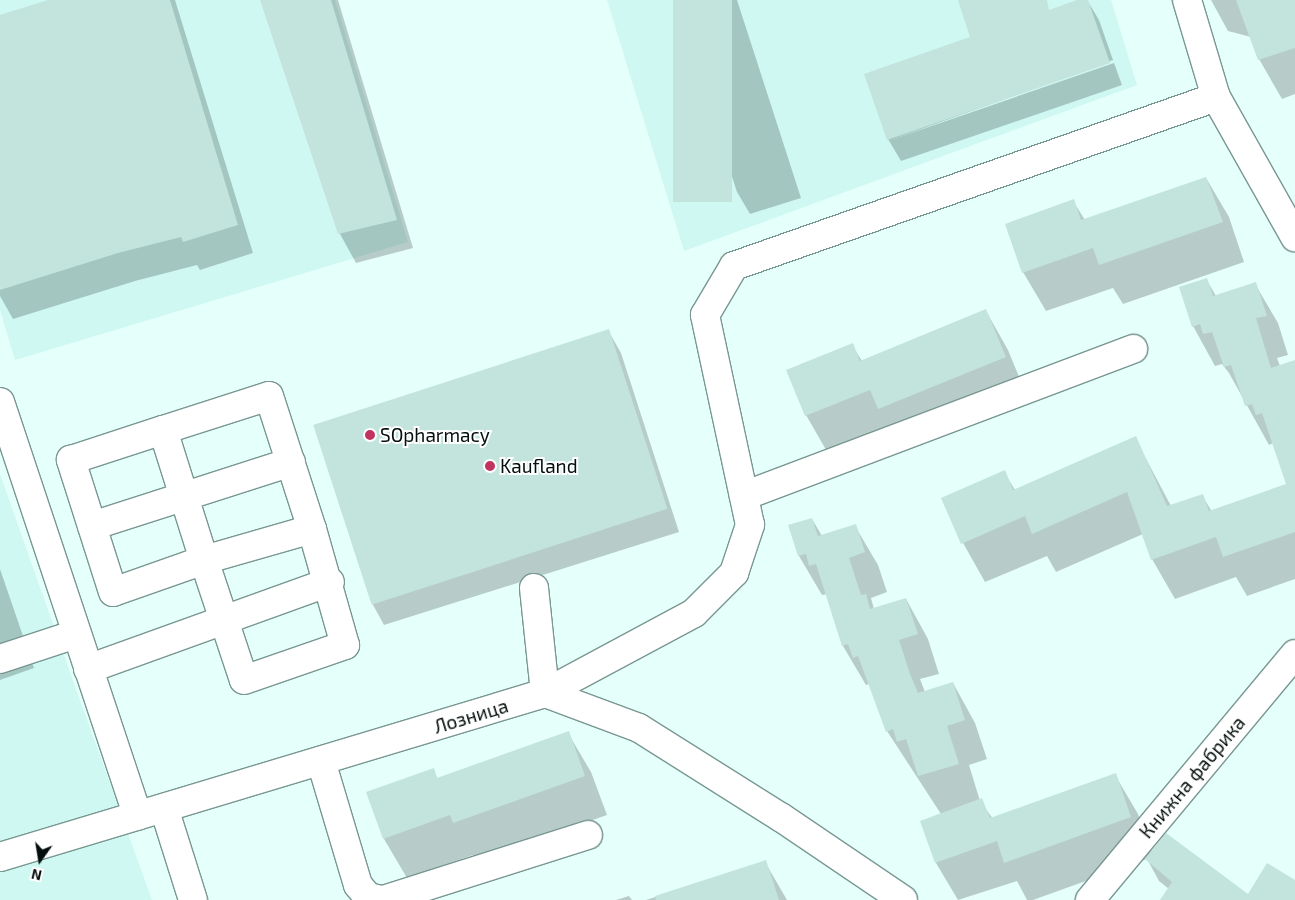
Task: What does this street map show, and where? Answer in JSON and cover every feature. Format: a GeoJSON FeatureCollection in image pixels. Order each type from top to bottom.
{"type":"FeatureCollection","features":[{"type":"Feature","properties":{"kind":"street"},"geometry":{"type":"LineString","coordinates":[[1187,0],[1216,97],[1295,237]]}},
{"type":"Feature","properties":{"kind":"street","name":"Лозница"},"geometry":{"type":"LineString","coordinates":[[0,857],[545,693],[694,613],[734,573],[750,525],[705,315],[734,266],[1216,97]]}},
{"type":"Feature","properties":{"kind":"street"},"geometry":{"type":"LineString","coordinates":[[744,496],[1133,348]]}},
{"type":"Feature","properties":{"kind":"street"},"geometry":{"type":"LineString","coordinates":[[163,430],[184,496],[204,560],[223,620],[244,680],[345,645],[330,582],[270,396],[163,430],[71,460],[113,592],[204,560],[312,528]]}},
{"type":"Feature","properties":{"kind":"street"},"geometry":{"type":"LineString","coordinates":[[0,402],[88,669],[151,812],[193,900]]}},
{"type":"Feature","properties":{"kind":"street"},"geometry":{"type":"LineString","coordinates":[[92,526],[291,462]]}},
{"type":"Feature","properties":{"kind":"street"},"geometry":{"type":"LineString","coordinates":[[88,669],[330,582]]}},
{"type":"Feature","properties":{"kind":"street"},"geometry":{"type":"LineString","coordinates":[[534,588],[545,693],[639,728],[782,818],[903,900]]}},
{"type":"Feature","properties":{"kind":"street"},"geometry":{"type":"LineString","coordinates":[[0,659],[76,634]]}},
{"type":"Feature","properties":{"kind":"street","name":"Книжна фабрика"},"geometry":{"type":"LineString","coordinates":[[1090,900],[1295,654]]}},
{"type":"Feature","properties":{"kind":"street"},"geometry":{"type":"LineString","coordinates":[[321,761],[358,885],[368,897],[382,900],[588,835]]}},
{"type":"Feature","properties":{"kind":"shaded area"},"geometry":{"type":"Polygon","coordinates":[[[0,0],[335,0],[408,242],[15,360],[0,310],[0,0]]]}},
{"type":"Feature","properties":{"kind":"shaded area"},"geometry":{"type":"Polygon","coordinates":[[[607,0],[1111,0],[1137,85],[684,251],[607,0]]]}},
{"type":"Feature","properties":{"kind":"shaded area"},"geometry":{"type":"Polygon","coordinates":[[[0,474],[77,692],[152,900],[0,900],[0,474]]]}},
{"type":"Feature","properties":{"kind":"building"},"geometry":{"type":"Polygon","coordinates":[[[48,0],[170,0],[238,225],[183,242],[181,237],[118,253],[0,290],[0,15],[48,0]]]}},
{"type":"Feature","properties":{"kind":"building"},"geometry":{"type":"Polygon","coordinates":[[[260,0],[331,0],[397,220],[338,234],[260,0]]]}},
{"type":"Feature","properties":{"kind":"building"},"geometry":{"type":"Polygon","coordinates":[[[673,0],[732,0],[732,202],[673,202],[673,0]]]}},
{"type":"Feature","properties":{"kind":"building"},"geometry":{"type":"Polygon","coordinates":[[[958,0],[1047,0],[1049,10],[1077,0],[1088,0],[1110,63],[887,140],[864,74],[970,37],[958,0]]]}},
{"type":"Feature","properties":{"kind":"building"},"geometry":{"type":"Polygon","coordinates":[[[1236,0],[1295,0],[1295,48],[1258,60],[1236,0]]]}},
{"type":"Feature","properties":{"kind":"building"},"geometry":{"type":"Polygon","coordinates":[[[1206,177],[1223,222],[1099,265],[1093,248],[1022,273],[1005,224],[1074,199],[1081,220],[1206,177]]]}},
{"type":"Feature","properties":{"kind":"building"},"geometry":{"type":"Polygon","coordinates":[[[1207,278],[1213,296],[1256,282],[1267,316],[1256,318],[1271,368],[1295,360],[1295,532],[1223,557],[1216,537],[1151,560],[1127,492],[1032,534],[1025,516],[961,544],[941,498],[1005,470],[1013,490],[1136,436],[1167,506],[1203,494],[1209,511],[1286,484],[1262,413],[1256,415],[1252,404],[1245,406],[1231,365],[1224,367],[1212,332],[1203,334],[1200,324],[1192,327],[1179,287],[1207,278]]]}},
{"type":"Feature","properties":{"kind":"building"},"geometry":{"type":"Polygon","coordinates":[[[986,309],[1006,357],[878,409],[870,390],[805,416],[786,370],[853,343],[860,361],[986,309]]]}},
{"type":"Feature","properties":{"kind":"building","name":"Kaufland"},"geometry":{"type":"Polygon","coordinates":[[[609,329],[667,509],[372,605],[313,425],[609,329]]]}},
{"type":"Feature","properties":{"kind":"building"},"geometry":{"type":"Polygon","coordinates":[[[812,518],[818,536],[856,524],[865,552],[849,558],[861,595],[866,594],[870,609],[906,598],[918,634],[899,640],[918,693],[953,682],[965,720],[947,726],[959,764],[918,776],[906,739],[897,742],[893,729],[886,732],[858,656],[853,658],[848,644],[842,646],[816,564],[809,566],[806,554],[798,556],[788,525],[812,518]]]}},
{"type":"Feature","properties":{"kind":"building"},"geometry":{"type":"Polygon","coordinates":[[[569,731],[585,776],[453,823],[450,815],[383,839],[366,792],[434,768],[437,778],[569,731]]]}},
{"type":"Feature","properties":{"kind":"building"},"geometry":{"type":"Polygon","coordinates":[[[1116,773],[1131,817],[1004,863],[997,841],[935,863],[920,821],[982,798],[990,818],[1116,773]]]}},
{"type":"Feature","properties":{"kind":"building"},"geometry":{"type":"Polygon","coordinates":[[[1166,833],[1248,894],[1267,863],[1295,880],[1295,900],[1160,900],[1172,882],[1145,859],[1166,833]]]}},
{"type":"Feature","properties":{"kind":"building"},"geometry":{"type":"Polygon","coordinates":[[[766,860],[779,900],[656,900],[655,896],[766,860]]]}},
{"type":"Feature","properties":{"kind":"place","name":"SOpharmacy"},"geometry":{"type":"Point","coordinates":[370,435]}},
{"type":"Feature","properties":{"kind":"place","name":"Kaufland"},"geometry":{"type":"Point","coordinates":[490,466]}}]}
